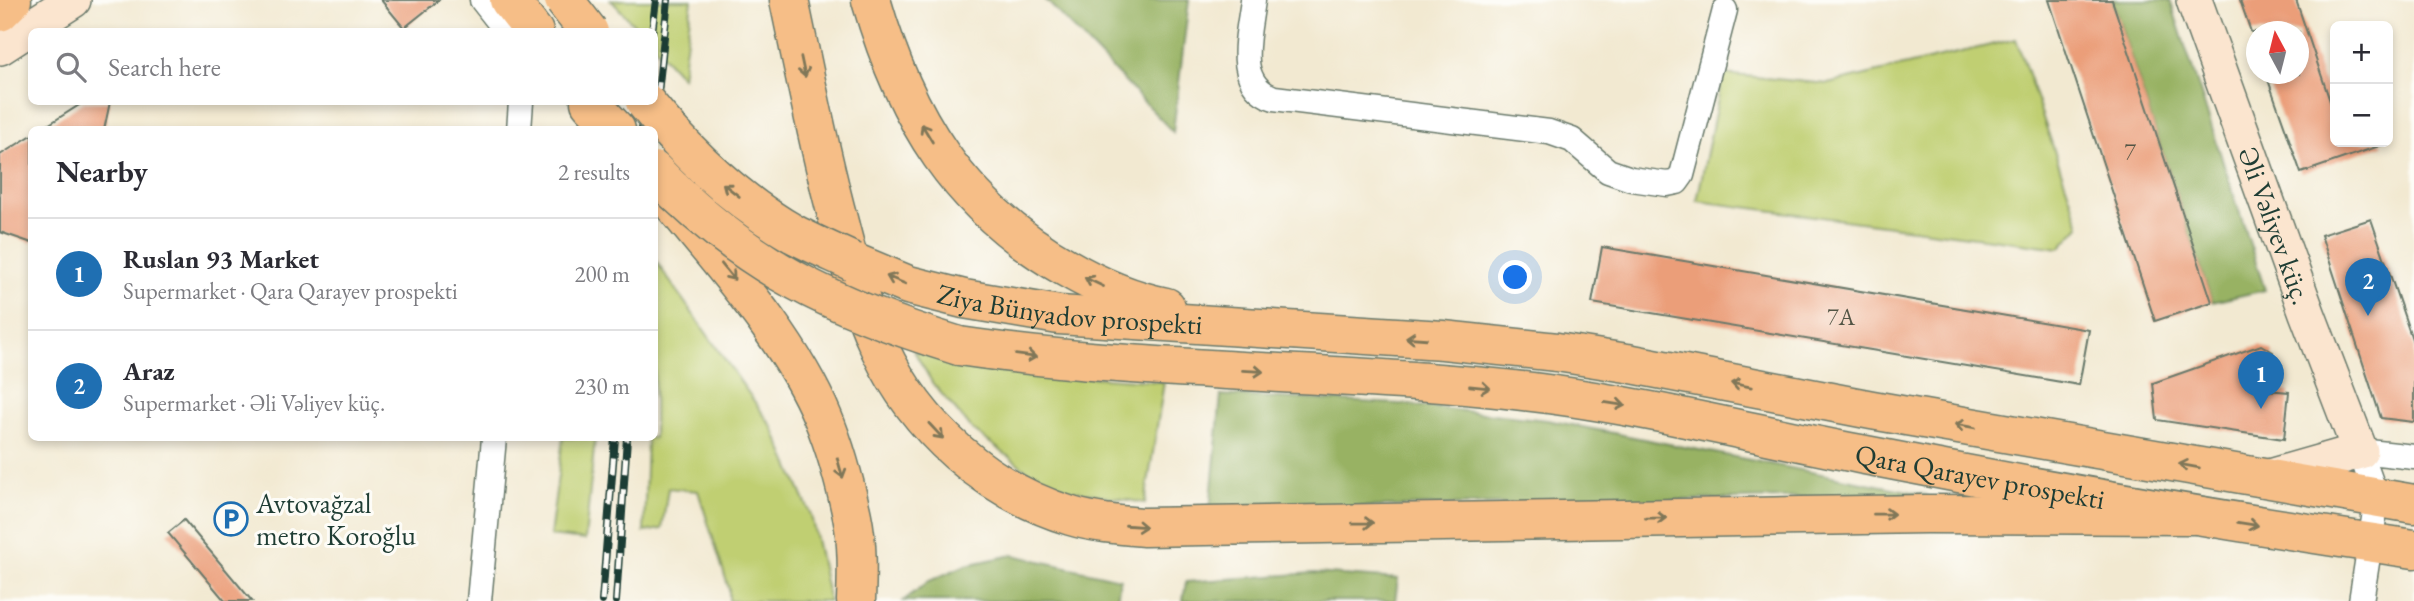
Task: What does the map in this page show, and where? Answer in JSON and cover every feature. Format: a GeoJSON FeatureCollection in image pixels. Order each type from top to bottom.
{"type":"FeatureCollection","features":[{"type":"Feature","properties":{"kind":"main road"},"geometry":{"type":"LineString","coordinates":[[0,12],[12,0]]}},
{"type":"Feature","properties":{"kind":"main road"},"geometry":{"type":"LineString","coordinates":[[509,0],[531,28]]}},
{"type":"Feature","properties":{"kind":"main road"},"geometry":{"type":"LineString","coordinates":[[566,0],[586,28]]}},
{"type":"Feature","properties":{"kind":"main road"},"geometry":{"type":"LineString","coordinates":[[789,0],[827,178],[861,303],[895,377],[910,400],[954,450],[995,481],[1038,504],[1072,517],[1144,527],[1926,514],[2192,515]]}},
{"type":"Feature","properties":{"kind":"main road"},"geometry":{"type":"LineString","coordinates":[[871,0],[883,42],[909,104],[938,152],[968,191],[1000,222],[1044,255],[1084,278],[1155,305],[1223,318],[1327,331]]}},
{"type":"Feature","properties":{"kind":"main road","name":"Ziya Bünyadov prospekti"},"geometry":{"type":"LineString","coordinates":[[647,105],[672,136],[711,174],[757,210],[807,240],[908,285],[964,299],[1059,315],[1327,331],[1556,352]]}},
{"type":"Feature","properties":{"kind":"main road","name":"Ziya Bünyadov prospekti"},"geometry":{"type":"LineString","coordinates":[[658,175],[698,213],[756,258],[797,283],[893,326],[959,346],[1100,363],[1370,377],[1548,394]]}},
{"type":"Feature","properties":{"kind":"main road"},"geometry":{"type":"LineString","coordinates":[[658,186],[753,302],[796,368],[822,417],[839,465],[853,518],[857,560],[856,601]]}},
{"type":"Feature","properties":{"kind":"main road","name":"Qara Qarayev prospekti"},"geometry":{"type":"LineString","coordinates":[[1556,352],[2414,505]]}},
{"type":"Feature","properties":{"kind":"main road","name":"Qara Qarayev prospekti"},"geometry":{"type":"LineString","coordinates":[[1548,394],[1621,405],[1861,454],[2192,515],[2414,549]]}},
{"type":"Feature","properties":{"kind":"street"},"geometry":{"type":"LineString","coordinates":[[30,28],[73,0]]}},
{"type":"Feature","properties":{"kind":"street"},"geometry":{"type":"LineString","coordinates":[[482,0],[504,28]]}},
{"type":"Feature","properties":{"kind":"street"},"geometry":{"type":"LineString","coordinates":[[545,28],[566,0]]}},
{"type":"Feature","properties":{"kind":"street"},"geometry":{"type":"LineString","coordinates":[[1252,0],[1248,72],[1251,83],[1261,93],[1274,98],[1549,132],[1572,140],[1608,171],[1631,179],[1667,184],[1677,182],[1682,175],[1725,10]]}},
{"type":"Feature","properties":{"kind":"street","name":"Əli Vəliyev küç."},"geometry":{"type":"LineString","coordinates":[[2194,0],[2360,451]]}},
{"type":"Feature","properties":{"kind":"street"},"geometry":{"type":"LineString","coordinates":[[0,47],[28,29]]}},
{"type":"Feature","properties":{"kind":"street"},"geometry":{"type":"LineString","coordinates":[[519,126],[521,105]]}},
{"type":"Feature","properties":{"kind":"street"},"geometry":{"type":"LineString","coordinates":[[479,601],[494,441]]}},
{"type":"Feature","properties":{"kind":"street"},"geometry":{"type":"LineString","coordinates":[[2262,479],[2360,451],[2414,457]]}},
{"type":"Feature","properties":{"kind":"street"},"geometry":{"type":"LineString","coordinates":[[2360,451],[2377,499],[2361,601]]}},
{"type":"Feature","properties":{"kind":"green space"},"geometry":{"type":"Polygon","coordinates":[[[611,0],[692,0],[682,77],[658,50],[658,28],[637,28],[611,0]]]}},
{"type":"Feature","properties":{"kind":"green space"},"geometry":{"type":"Polygon","coordinates":[[[1046,0],[1189,0],[1173,132],[1046,0]]]}},
{"type":"Feature","properties":{"kind":"green space"},"geometry":{"type":"Polygon","coordinates":[[[2112,0],[2170,0],[2265,290],[2212,302],[2112,0]]]}},
{"type":"Feature","properties":{"kind":"green space"},"geometry":{"type":"Polygon","coordinates":[[[2016,39],[2080,226],[2060,248],[1697,201],[1723,74],[1828,84],[2016,39]]]}},
{"type":"Feature","properties":{"kind":"green space"},"geometry":{"type":"Polygon","coordinates":[[[658,264],[773,428],[811,515],[829,601],[729,601],[729,589],[698,491],[668,488],[662,529],[644,532],[647,441],[658,441],[658,264]]]}},
{"type":"Feature","properties":{"kind":"green space"},"geometry":{"type":"Polygon","coordinates":[[[914,351],[1000,371],[1164,382],[1145,503],[1048,486],[973,430],[933,384],[914,351]]]}},
{"type":"Feature","properties":{"kind":"green space"},"geometry":{"type":"Polygon","coordinates":[[[1221,395],[1400,404],[1547,420],[1928,495],[1210,510],[1221,395]]]}},
{"type":"Feature","properties":{"kind":"green space"},"geometry":{"type":"Polygon","coordinates":[[[563,441],[595,441],[585,540],[550,536],[563,441]]]}},
{"type":"Feature","properties":{"kind":"green space"},"geometry":{"type":"Polygon","coordinates":[[[1013,555],[1120,579],[1117,601],[903,601],[929,581],[966,565],[1013,555]]]}},
{"type":"Feature","properties":{"kind":"green space"},"geometry":{"type":"Polygon","coordinates":[[[1314,573],[1398,579],[1395,601],[1183,601],[1186,582],[1314,573]]]}},
{"type":"Feature","properties":{"kind":"building"},"geometry":{"type":"Polygon","coordinates":[[[381,0],[439,0],[404,28],[381,0]]]}},
{"type":"Feature","properties":{"kind":"building"},"geometry":{"type":"Polygon","coordinates":[[[2049,0],[2112,0],[2212,302],[2155,321],[2049,0]]]}},
{"type":"Feature","properties":{"kind":"building"},"geometry":{"type":"Polygon","coordinates":[[[2240,0],[2296,0],[2303,21],[2247,21],[2240,0]]]}},
{"type":"Feature","properties":{"kind":"building"},"geometry":{"type":"Polygon","coordinates":[[[2309,39],[2330,101],[2330,147],[2376,147],[2301,173],[2270,84],[2309,84],[2309,39]]]}},
{"type":"Feature","properties":{"kind":"building"},"geometry":{"type":"Polygon","coordinates":[[[79,105],[109,105],[105,126],[46,126],[79,105]]]}},
{"type":"Feature","properties":{"kind":"building"},"geometry":{"type":"Polygon","coordinates":[[[28,138],[28,242],[0,232],[0,155],[28,138]]]}},
{"type":"Feature","properties":{"kind":"building"},"geometry":{"type":"Polygon","coordinates":[[[2371,219],[2414,345],[2414,422],[2381,418],[2321,235],[2371,219]]]}},
{"type":"Feature","properties":{"kind":"building"},"geometry":{"type":"Polygon","coordinates":[[[1602,247],[2089,330],[2079,385],[1592,303],[1602,247]]]}},
{"type":"Feature","properties":{"kind":"building"},"geometry":{"type":"Polygon","coordinates":[[[2261,345],[2273,352],[2267,390],[2289,392],[2284,439],[2157,420],[2153,383],[2261,345]]]}},
{"type":"Feature","properties":{"kind":"building"},"geometry":{"type":"Polygon","coordinates":[[[184,520],[252,601],[225,601],[168,533],[184,520]]]}},
{"type":"Feature","properties":{"kind":"railway"},"geometry":{"type":"LineString","coordinates":[[652,28],[656,0]]}},
{"type":"Feature","properties":{"kind":"railway"},"geometry":{"type":"LineString","coordinates":[[658,93],[668,0]]}},
{"type":"Feature","properties":{"kind":"railway"},"geometry":{"type":"LineString","coordinates":[[642,126],[645,105]]}},
{"type":"Feature","properties":{"kind":"railway"},"geometry":{"type":"LineString","coordinates":[[654,126],[657,105]]}},
{"type":"Feature","properties":{"kind":"railway"},"geometry":{"type":"LineString","coordinates":[[602,601],[615,441]]}},
{"type":"Feature","properties":{"kind":"railway"},"geometry":{"type":"LineString","coordinates":[[616,601],[627,441]]}},
{"type":"Feature","properties":{"kind":"place","name":"Araz"},"geometry":{"type":"Point","coordinates":[2368,316]}},
{"type":"Feature","properties":{"kind":"place","name":"Ruslan 93 Market"},"geometry":{"type":"Point","coordinates":[2261,409]}},
{"type":"Feature","properties":{"kind":"place","name":"Avtovağzal metro Koroğlu"},"geometry":{"type":"Point","coordinates":[231,519]}}]}
